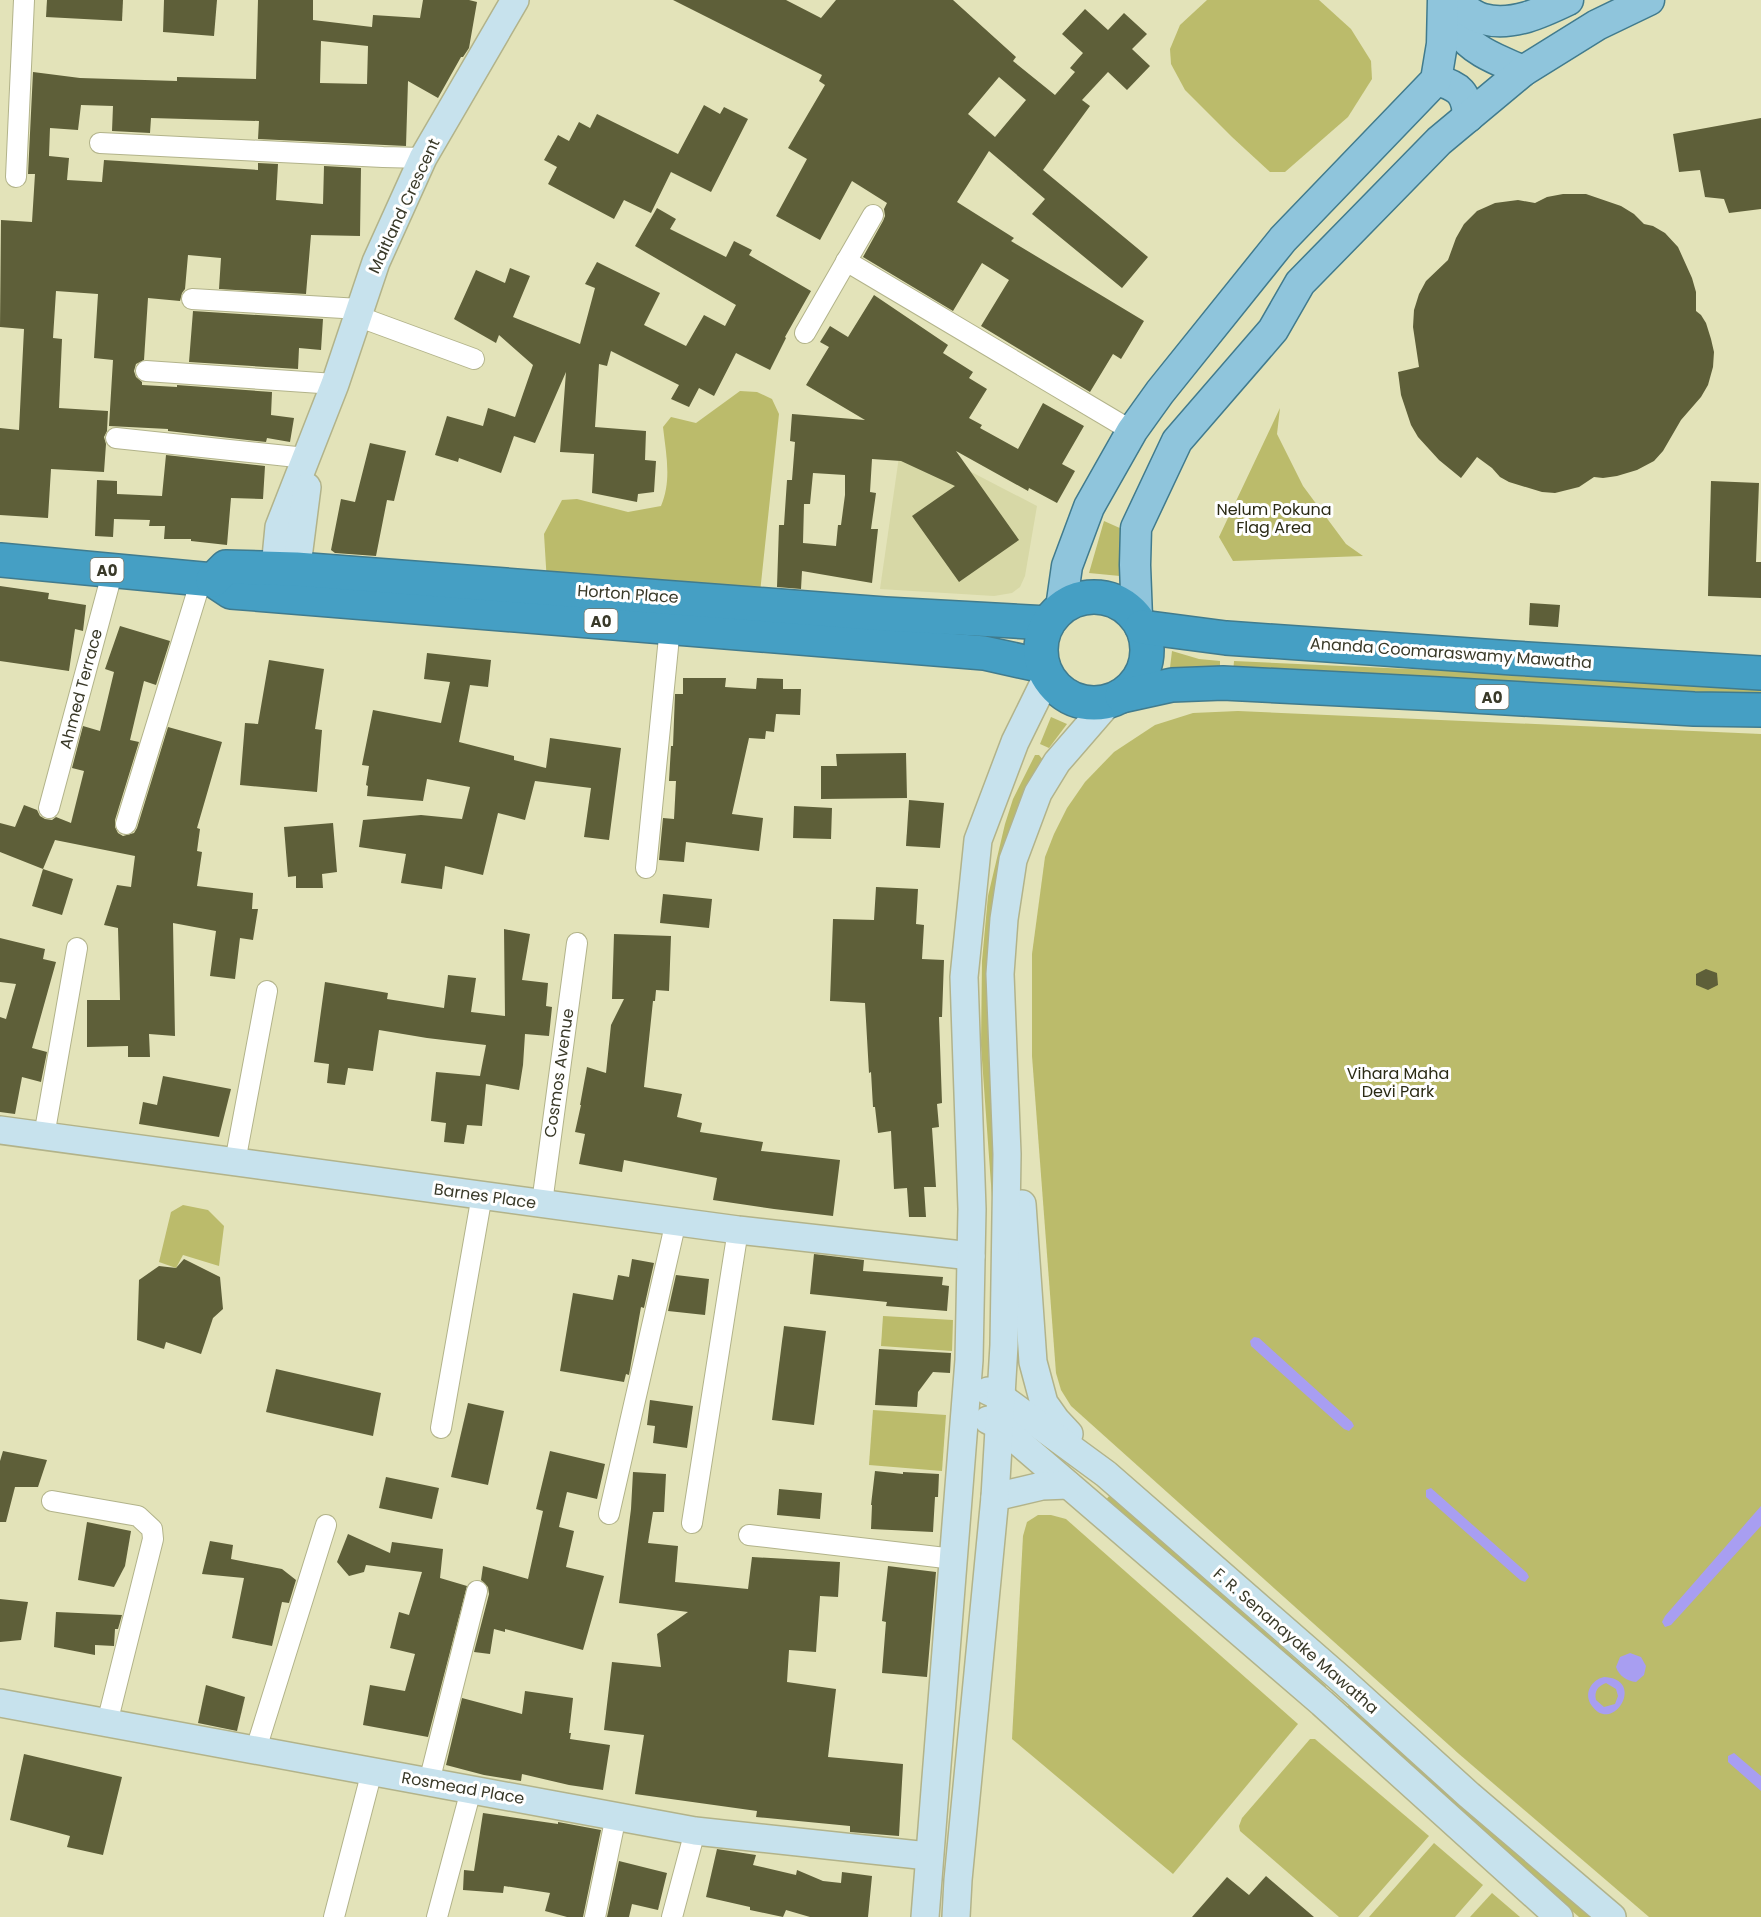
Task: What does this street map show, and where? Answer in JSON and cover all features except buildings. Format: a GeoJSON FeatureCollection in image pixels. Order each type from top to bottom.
{"type":"FeatureCollection","features":[{"type":"Feature","properties":{"kind":"highway","name":"Horton Place"},"geometry":{"type":"LineString","coordinates":[[0,561],[207,580],[231,592],[284,582],[885,614],[1055,615]]}},
{"type":"Feature","properties":{"kind":"highway","name":"Horton Place"},"geometry":{"type":"LineString","coordinates":[[284,582],[670,627],[984,653],[1045,671]]}},
{"type":"Feature","properties":{"kind":"highway","name":"A0"},"geometry":{"type":"LineString","coordinates":[[1055,615],[1076,600],[1093,597],[1109,599],[1125,606],[1140,623]]}},
{"type":"Feature","properties":{"kind":"highway"},"geometry":{"type":"LineString","coordinates":[[1045,671],[1040,651],[1042,636],[1055,615]]}},
{"type":"Feature","properties":{"kind":"highway","name":"Ananda Coomaraswamy Mawatha"},"geometry":{"type":"LineString","coordinates":[[1140,623],[1226,638],[1761,673]]}},
{"type":"Feature","properties":{"kind":"highway"},"geometry":{"type":"LineString","coordinates":[[1115,699],[1134,686],[1143,673],[1148,658],[1147,642],[1140,623]]}},
{"type":"Feature","properties":{"kind":"highway","name":"A0"},"geometry":{"type":"LineString","coordinates":[[1045,671],[1058,690],[1074,700],[1091,704],[1172,685],[1223,683],[1694,709],[1761,710]]}},
{"type":"Feature","properties":{"kind":"main road","name":"Maitland Crescent"},"geometry":{"type":"LineString","coordinates":[[284,582],[279,527],[335,384],[376,262],[423,158],[515,0]]}},
{"type":"Feature","properties":{"kind":"main road"},"geometry":{"type":"LineString","coordinates":[[1444,0],[1459,31],[1472,44],[1484,53],[1523,70]]}},
{"type":"Feature","properties":{"kind":"main road"},"geometry":{"type":"LineString","coordinates":[[1055,615],[1067,566],[1089,507],[1132,430],[1283,239],[1436,80],[1442,44],[1444,0]]}},
{"type":"Feature","properties":{"kind":"main road"},"geometry":{"type":"LineString","coordinates":[[1451,0],[1482,19],[1503,22],[1531,16],[1568,0]]}},
{"type":"Feature","properties":{"kind":"main road"},"geometry":{"type":"LineString","coordinates":[[1140,623],[1135,565],[1137,528],[1177,441],[1273,330],[1300,283],[1439,141],[1523,70],[1597,25],[1649,0]]}},
{"type":"Feature","properties":{"kind":"main road"},"geometry":{"type":"LineString","coordinates":[[1436,80],[1449,83],[1460,91],[1467,103],[1468,117]]}},
{"type":"Feature","properties":{"kind":"main road","name":"Maitland Crescent"},"geometry":{"type":"LineString","coordinates":[[284,582],[303,505],[318,424]]}},
{"type":"Feature","properties":{"kind":"main road"},"geometry":{"type":"LineString","coordinates":[[925,1917],[928,1856],[966,1410],[972,1209],[964,977],[978,840],[1045,671]]}},
{"type":"Feature","properties":{"kind":"main road"},"geometry":{"type":"LineString","coordinates":[[956,1917],[1000,1426],[1004,1345],[1007,1154],[1000,974],[1004,919],[1013,860],[1038,793],[1057,762],[1115,699]]}},
{"type":"Feature","properties":{"kind":"main road","name":"Barnes Place"},"geometry":{"type":"LineString","coordinates":[[0,1130],[738,1230],[971,1256]]}},
{"type":"Feature","properties":{"kind":"main road"},"geometry":{"type":"LineString","coordinates":[[1007,1154],[1022,1203],[1033,1362],[1038,1385],[1044,1403],[1056,1420],[1106,1474]]}},
{"type":"Feature","properties":{"kind":"main road","name":"F. R. Senanayake Mawatha"},"geometry":{"type":"LineString","coordinates":[[967,1383],[1001,1397],[1106,1474],[1342,1680],[1469,1795],[1612,1917]]}},
{"type":"Feature","properties":{"kind":"main road","name":"F. R. Senanayake Mawatha"},"geometry":{"type":"LineString","coordinates":[[966,1410],[1000,1426],[1322,1703],[1559,1917]]}},
{"type":"Feature","properties":{"kind":"main road"},"geometry":{"type":"LineString","coordinates":[[994,1497],[1042,1486],[1068,1485]]}},
{"type":"Feature","properties":{"kind":"main road","name":"Rosmead Place"},"geometry":{"type":"LineString","coordinates":[[0,1703],[695,1831],[928,1856]]}},
{"type":"Feature","properties":{"kind":"street"},"geometry":{"type":"LineString","coordinates":[[16,177],[24,0]]}},
{"type":"Feature","properties":{"kind":"street"},"geometry":{"type":"LineString","coordinates":[[100,143],[423,158]]}},
{"type":"Feature","properties":{"kind":"street"},"geometry":{"type":"LineString","coordinates":[[805,333],[873,215]]}},
{"type":"Feature","properties":{"kind":"street"},"geometry":{"type":"LineString","coordinates":[[846,261],[1132,430]]}},
{"type":"Feature","properties":{"kind":"street"},"geometry":{"type":"LineString","coordinates":[[192,299],[359,312],[474,359]]}},
{"type":"Feature","properties":{"kind":"street"},"geometry":{"type":"LineString","coordinates":[[146,371],[335,384]]}},
{"type":"Feature","properties":{"kind":"street"},"geometry":{"type":"LineString","coordinates":[[116,438],[306,458]]}},
{"type":"Feature","properties":{"kind":"street","name":"Ahmed Terrace"},"geometry":{"type":"LineString","coordinates":[[49,808],[113,570]]}},
{"type":"Feature","properties":{"kind":"street"},"geometry":{"type":"LineString","coordinates":[[126,824],[207,580]]}},
{"type":"Feature","properties":{"kind":"street"},"geometry":{"type":"LineString","coordinates":[[646,868],[670,627]]}},
{"type":"Feature","properties":{"kind":"street","name":"Cosmos Avenue"},"geometry":{"type":"LineString","coordinates":[[542,1203],[577,944]]}},
{"type":"Feature","properties":{"kind":"street"},"geometry":{"type":"LineString","coordinates":[[44,1136],[77,948]]}},
{"type":"Feature","properties":{"kind":"street"},"geometry":{"type":"LineString","coordinates":[[235,1162],[267,991]]}},
{"type":"Feature","properties":{"kind":"street"},"geometry":{"type":"LineString","coordinates":[[441,1428],[482,1195]]}},
{"type":"Feature","properties":{"kind":"street"},"geometry":{"type":"LineString","coordinates":[[609,1514],[676,1221]]}},
{"type":"Feature","properties":{"kind":"street"},"geometry":{"type":"LineString","coordinates":[[692,1523],[738,1230]]}},
{"type":"Feature","properties":{"kind":"street"},"geometry":{"type":"LineString","coordinates":[[52,1501],[138,1516],[152,1529],[153,1539],[107,1723]]}},
{"type":"Feature","properties":{"kind":"street"},"geometry":{"type":"LineString","coordinates":[[256,1749],[326,1525]]}},
{"type":"Feature","properties":{"kind":"street"},"geometry":{"type":"LineString","coordinates":[[749,1535],[954,1559]]}},
{"type":"Feature","properties":{"kind":"street"},"geometry":{"type":"LineString","coordinates":[[429,1782],[477,1591]]}},
{"type":"Feature","properties":{"kind":"street"},"geometry":{"type":"LineString","coordinates":[[334,1917],[372,1771]]}},
{"type":"Feature","properties":{"kind":"street"},"geometry":{"type":"LineString","coordinates":[[437,1917],[471,1790]]}},
{"type":"Feature","properties":{"kind":"street"},"geometry":{"type":"LineString","coordinates":[[595,1917],[616,1816]]}},
{"type":"Feature","properties":{"kind":"street"},"geometry":{"type":"LineString","coordinates":[[672,1917],[695,1831]]}},
{"type":"Feature","properties":{"kind":"shaded area"},"geometry":{"type":"Polygon","coordinates":[[[902,436],[1037,506],[1025,576],[1020,587],[1012,593],[994,596],[880,589],[902,436]]]}},
{"type":"Feature","properties":{"kind":"shaded area"},"geometry":{"type":"Polygon","coordinates":[[[1254,1337],[1259,1338],[1354,1426],[1349,1431],[1344,1429],[1251,1346],[1250,1341],[1254,1337]]]}},
{"type":"Feature","properties":{"kind":"shaded area"},"geometry":{"type":"Polygon","coordinates":[[[1431,1488],[1527,1573],[1529,1577],[1525,1582],[1426,1497],[1426,1490],[1431,1488]]]}},
{"type":"Feature","properties":{"kind":"shaded area"},"geometry":{"type":"Polygon","coordinates":[[[1761,1506],[1761,1526],[1671,1625],[1665,1627],[1662,1622],[1665,1616],[1761,1506]]]}},
{"type":"Feature","properties":{"kind":"shaded area"},"geometry":{"type":"Polygon","coordinates":[[[1630,1653],[1641,1657],[1646,1666],[1644,1675],[1636,1682],[1624,1678],[1616,1667],[1620,1657],[1630,1653]]]}},
{"type":"Feature","properties":{"kind":"shaded area"},"geometry":{"type":"Polygon","coordinates":[[[1604,1677],[1617,1680],[1623,1686],[1625,1695],[1622,1703],[1609,1714],[1600,1713],[1589,1701],[1588,1692],[1592,1684],[1604,1677]],[[1606,1683],[1603,1684],[1596,1691],[1596,1700],[1604,1707],[1615,1704],[1618,1696],[1616,1689],[1606,1683]]]}},
{"type":"Feature","properties":{"kind":"shaded area"},"geometry":{"type":"Polygon","coordinates":[[[1734,1753],[1761,1776],[1761,1791],[1728,1762],[1728,1756],[1734,1753]]]}},
{"type":"Feature","properties":{"kind":"green space"},"geometry":{"type":"Polygon","coordinates":[[[1207,0],[1319,0],[1351,29],[1371,61],[1372,79],[1348,117],[1285,172],[1270,172],[1232,137],[1185,90],[1171,64],[1170,49],[1180,25],[1207,0]]]}},
{"type":"Feature","properties":{"kind":"green space"},"geometry":{"type":"Polygon","coordinates":[[[740,391],[757,392],[772,399],[779,414],[759,602],[547,583],[544,534],[562,500],[577,499],[628,512],[661,506],[667,477],[663,427],[671,417],[696,423],[740,391]]]}},
{"type":"Feature","properties":{"kind":"green space","name":"Nelum Pokuna Flag Area"},"geometry":{"type":"Polygon","coordinates":[[[1280,408],[1277,434],[1303,486],[1346,544],[1363,556],[1233,561],[1219,537],[1280,408]]]}},
{"type":"Feature","properties":{"kind":"green space"},"geometry":{"type":"Polygon","coordinates":[[[1104,521],[1122,529],[1119,557],[1120,576],[1089,573],[1104,521]]]}},
{"type":"Feature","properties":{"kind":"green space"},"geometry":{"type":"Polygon","coordinates":[[[1172,651],[1199,659],[1220,661],[1220,672],[1169,676],[1172,651]]]}},
{"type":"Feature","properties":{"kind":"green space"},"geometry":{"type":"Polygon","coordinates":[[[1234,661],[1761,685],[1761,698],[1233,673],[1234,661]]]}},
{"type":"Feature","properties":{"kind":"green space","name":"Vihara Maha Devi Park"},"geometry":{"type":"Polygon","coordinates":[[[1238,711],[1761,734],[1761,1917],[1649,1917],[1459,1754],[1071,1406],[1061,1390],[1056,1373],[1032,1056],[1032,954],[1045,857],[1067,808],[1085,782],[1114,752],[1155,725],[1193,713],[1238,711]]]}},
{"type":"Feature","properties":{"kind":"green space"},"geometry":{"type":"Polygon","coordinates":[[[1051,717],[1067,724],[1049,748],[1040,744],[1051,717]]]}},
{"type":"Feature","properties":{"kind":"green space"},"geometry":{"type":"Polygon","coordinates":[[[1035,755],[1039,755],[1043,760],[990,960],[988,1047],[999,1195],[992,1351],[992,1198],[981,1046],[982,961],[988,896],[1005,824],[1013,799],[1035,755]]]}},
{"type":"Feature","properties":{"kind":"green space"},"geometry":{"type":"Polygon","coordinates":[[[183,1205],[208,1210],[224,1226],[219,1266],[183,1255],[176,1268],[159,1262],[171,1212],[183,1205]]]}},
{"type":"Feature","properties":{"kind":"green space"},"geometry":{"type":"Polygon","coordinates":[[[883,1316],[953,1320],[952,1351],[881,1346],[883,1316]]]}},
{"type":"Feature","properties":{"kind":"green space"},"geometry":{"type":"Polygon","coordinates":[[[873,1410],[946,1415],[942,1471],[869,1465],[873,1410]]]}},
{"type":"Feature","properties":{"kind":"green space"},"geometry":{"type":"Polygon","coordinates":[[[1110,1495],[1326,1688],[1322,1691],[1104,1502],[1110,1495]]]}},
{"type":"Feature","properties":{"kind":"green space"},"geometry":{"type":"Polygon","coordinates":[[[1038,1515],[1051,1515],[1066,1519],[1298,1724],[1173,1874],[1012,1739],[1023,1536],[1027,1522],[1038,1515]]]}},
{"type":"Feature","properties":{"kind":"green space"},"geometry":{"type":"Polygon","coordinates":[[[1347,1706],[1591,1917],[1579,1917],[1344,1712],[1347,1706]]]}},
{"type":"Feature","properties":{"kind":"green space"},"geometry":{"type":"Polygon","coordinates":[[[1310,1739],[1315,1739],[1429,1836],[1358,1917],[1339,1917],[1240,1831],[1242,1818],[1310,1739]]]}},
{"type":"Feature","properties":{"kind":"green space"},"geometry":{"type":"Polygon","coordinates":[[[1434,1843],[1483,1885],[1455,1917],[1369,1917],[1434,1843]]]}},
{"type":"Feature","properties":{"kind":"green space"},"geometry":{"type":"Polygon","coordinates":[[[1492,1893],[1520,1917],[1470,1917],[1492,1893]]]}}]}
